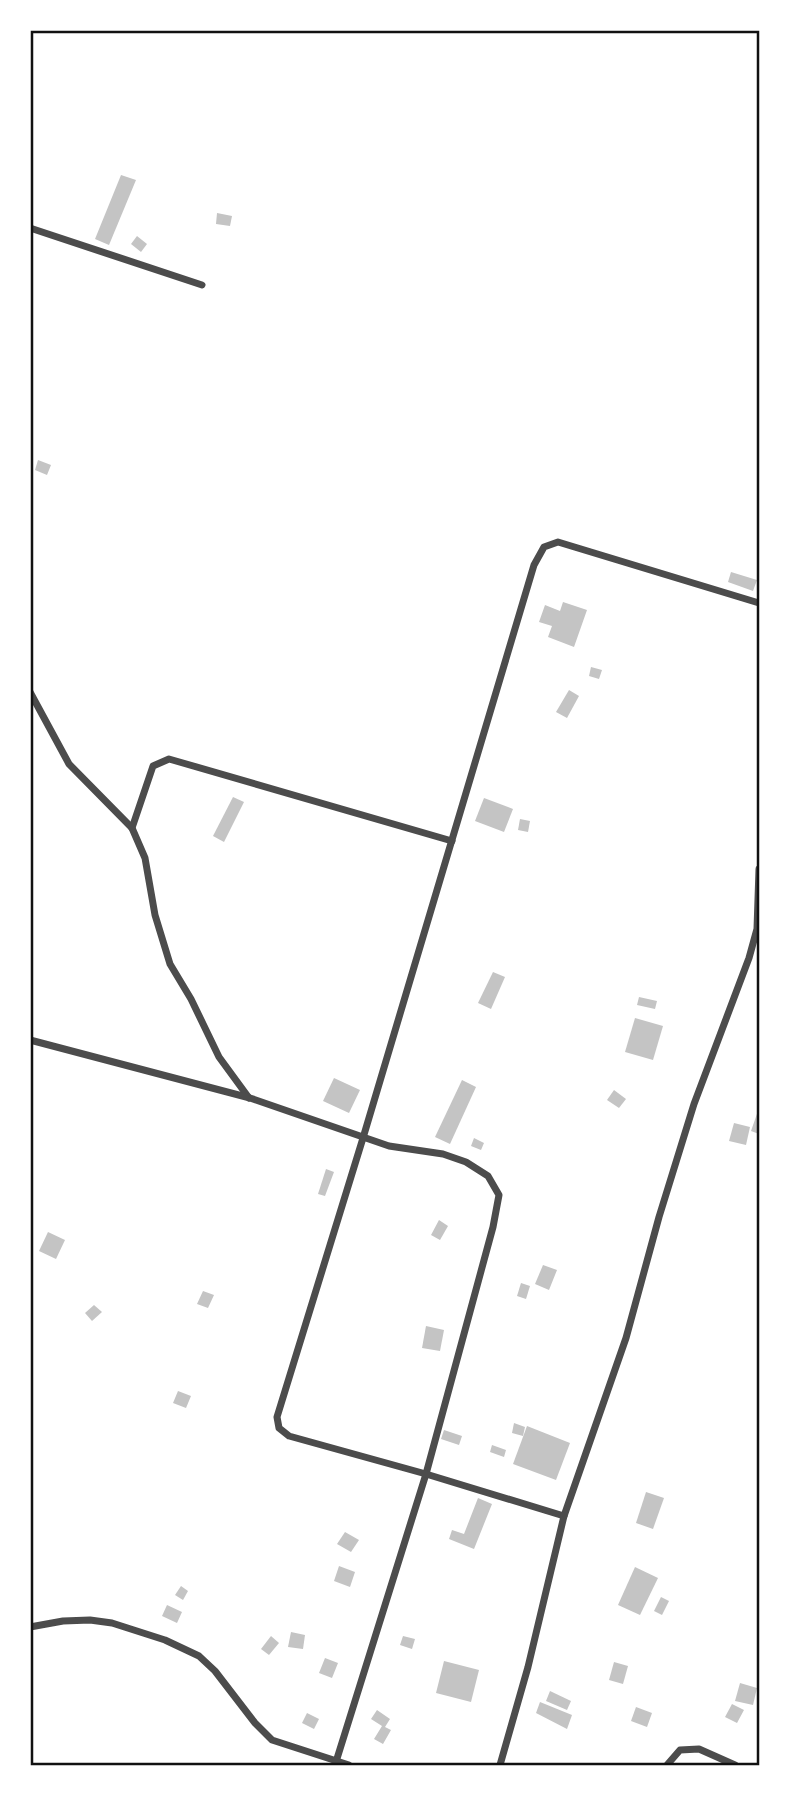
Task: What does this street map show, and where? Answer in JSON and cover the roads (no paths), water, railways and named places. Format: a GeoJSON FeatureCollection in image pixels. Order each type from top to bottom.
{"type":"FeatureCollection","features":[{"type":"Feature","properties":{"kind":"street"},"geometry":{"type":"LineString","coordinates":[[30,228],[202,285]]}},
{"type":"Feature","properties":{"kind":"street"},"geometry":{"type":"LineString","coordinates":[[564,1516],[289,1436],[279,1428],[277,1417],[534,565],[544,547],[558,542],[759,603]]}},
{"type":"Feature","properties":{"kind":"street"},"geometry":{"type":"LineString","coordinates":[[30,692],[69,764],[132,828],[145,858],[155,915],[170,964],[191,999],[219,1057],[250,1098]]}},
{"type":"Feature","properties":{"kind":"street"},"geometry":{"type":"LineString","coordinates":[[132,828],[153,766],[169,760],[452,841]]}},
{"type":"Feature","properties":{"kind":"street"},"geometry":{"type":"LineString","coordinates":[[500,1765],[528,1667],[564,1516],[626,1338],[694,1104],[749,958],[757,929],[759,869]]}},
{"type":"Feature","properties":{"kind":"street"},"geometry":{"type":"LineString","coordinates":[[30,1040],[250,1098],[389,1146],[443,1154],[466,1162],[488,1176],[499,1195],[493,1227],[426,1474],[336,1763]]}},
{"type":"Feature","properties":{"kind":"street"},"geometry":{"type":"LineString","coordinates":[[30,1627],[90,1620],[113,1623],[165,1640],[199,1656],[215,1671],[255,1723],[272,1740],[336,1763],[349,1765]]}},
{"type":"Feature","properties":{"kind":"street"},"geometry":{"type":"LineString","coordinates":[[667,1765],[680,1750],[699,1749],[735,1765]]}}]}
